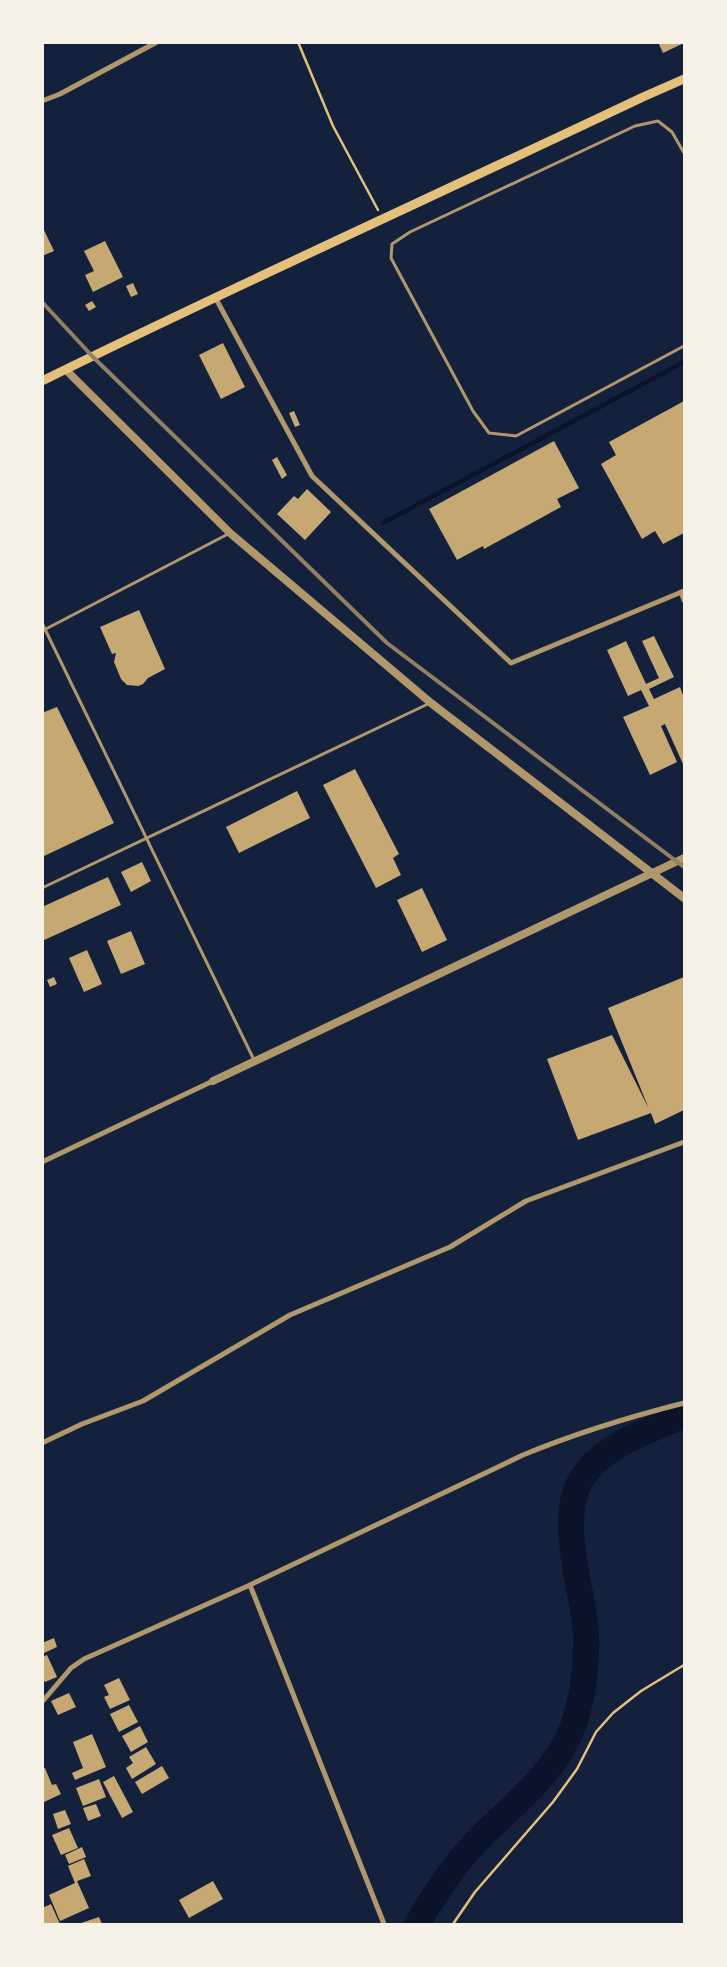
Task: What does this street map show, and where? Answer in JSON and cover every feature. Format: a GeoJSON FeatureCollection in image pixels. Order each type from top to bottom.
{"type":"FeatureCollection","features":[{"type":"Feature","properties":{"kind":"main road"},"geometry":{"type":"LineString","coordinates":[[42,381],[214,296],[383,220],[643,96],[684,79]]}},
{"type":"Feature","properties":{"kind":"street"},"geometry":{"type":"LineString","coordinates":[[42,101],[60,94],[158,42]]}},
{"type":"Feature","properties":{"kind":"street"},"geometry":{"type":"LineString","coordinates":[[214,296],[312,476],[511,663],[683,591],[684,600]]}},
{"type":"Feature","properties":{"kind":"street"},"geometry":{"type":"LineString","coordinates":[[66,370],[230,533],[431,703],[684,898]]}},
{"type":"Feature","properties":{"kind":"street"},"geometry":{"type":"LineString","coordinates":[[42,1162],[654,874],[684,858]]}},
{"type":"Feature","properties":{"kind":"street"},"geometry":{"type":"LineString","coordinates":[[42,1443],[82,1424],[143,1401],[290,1314],[450,1247],[526,1201],[684,1142]]}},
{"type":"Feature","properties":{"kind":"street"},"geometry":{"type":"LineString","coordinates":[[42,1702],[72,1668],[84,1659],[250,1585],[514,1459],[563,1438],[629,1417],[684,1403]]}},
{"type":"Feature","properties":{"kind":"street"},"geometry":{"type":"LineString","coordinates":[[250,1585],[384,1924]]}},
{"type":"Feature","properties":{"kind":"lane"},"geometry":{"type":"LineString","coordinates":[[684,153],[672,132],[658,121],[635,126],[410,232],[392,244],[390,258],[473,411],[489,433],[516,436],[684,346]]}},
{"type":"Feature","properties":{"kind":"lane"},"geometry":{"type":"LineString","coordinates":[[44,630],[230,533]]}},
{"type":"Feature","properties":{"kind":"lane"},"geometry":{"type":"LineString","coordinates":[[42,623],[255,1062]]}},
{"type":"Feature","properties":{"kind":"lane"},"geometry":{"type":"LineString","coordinates":[[42,888],[431,703]]}},
{"type":"Feature","properties":{"kind":"path"},"geometry":{"type":"LineString","coordinates":[[298,42],[333,126],[383,220]]}},
{"type":"Feature","properties":{"kind":"path"},"geometry":{"type":"LineString","coordinates":[[453,1924],[475,1892],[553,1802],[578,1769],[596,1732],[613,1713],[641,1691],[684,1665]]}},
{"type":"Feature","properties":{"kind":"building"},"geometry":{"type":"Polygon","coordinates":[[[658,42],[684,42],[684,43],[663,53],[658,42]]]}},
{"type":"Feature","properties":{"kind":"building"},"geometry":{"type":"Polygon","coordinates":[[[44,230],[54,251],[42,256],[42,231],[44,230]]]}},
{"type":"Feature","properties":{"kind":"building"},"geometry":{"type":"Polygon","coordinates":[[[105,241],[123,277],[93,292],[85,275],[94,271],[84,251],[105,241]]]}},
{"type":"Feature","properties":{"kind":"building"},"geometry":{"type":"Polygon","coordinates":[[[133,283],[138,294],[131,297],[126,286],[133,283]]]}},
{"type":"Feature","properties":{"kind":"building"},"geometry":{"type":"Polygon","coordinates":[[[92,301],[96,307],[89,311],[85,305],[92,301]]]}},
{"type":"Feature","properties":{"kind":"building"},"geometry":{"type":"Polygon","coordinates":[[[223,343],[245,387],[221,399],[199,355],[223,343]]]}},
{"type":"Feature","properties":{"kind":"building"},"geometry":{"type":"Polygon","coordinates":[[[684,401],[684,533],[663,544],[655,531],[642,539],[601,464],[616,455],[609,442],[684,401]]]}},
{"type":"Feature","properties":{"kind":"building"},"geometry":{"type":"Polygon","coordinates":[[[294,411],[300,425],[295,427],[289,413],[294,411]]]}},
{"type":"Feature","properties":{"kind":"building"},"geometry":{"type":"Polygon","coordinates":[[[554,441],[579,488],[557,499],[561,507],[484,549],[483,546],[457,560],[429,509],[554,441]]]}},
{"type":"Feature","properties":{"kind":"building"},"geometry":{"type":"Polygon","coordinates":[[[277,457],[287,475],[282,479],[272,460],[277,457]]]}},
{"type":"Feature","properties":{"kind":"building"},"geometry":{"type":"Polygon","coordinates":[[[307,489],[331,512],[305,540],[277,514],[294,496],[298,499],[307,489]]]}},
{"type":"Feature","properties":{"kind":"building"},"geometry":{"type":"Polygon","coordinates":[[[139,610],[165,669],[138,686],[127,685],[121,679],[114,662],[116,653],[112,654],[100,627],[139,610]]]}},
{"type":"Feature","properties":{"kind":"building"},"geometry":{"type":"Polygon","coordinates":[[[654,636],[674,677],[649,689],[654,699],[680,687],[684,698],[684,763],[665,724],[661,726],[677,762],[650,775],[623,717],[649,706],[641,690],[628,696],[607,650],[626,641],[646,684],[659,678],[642,641],[654,636]]]}},
{"type":"Feature","properties":{"kind":"building"},"geometry":{"type":"Polygon","coordinates":[[[57,707],[114,823],[42,857],[42,713],[57,707]]]}},
{"type":"Feature","properties":{"kind":"building"},"geometry":{"type":"Polygon","coordinates":[[[355,769],[399,854],[393,858],[401,875],[376,888],[323,785],[355,769]]]}},
{"type":"Feature","properties":{"kind":"building"},"geometry":{"type":"Polygon","coordinates":[[[297,791],[310,818],[239,853],[226,827],[297,791]]]}},
{"type":"Feature","properties":{"kind":"building"},"geometry":{"type":"Polygon","coordinates":[[[142,862],[151,881],[131,892],[121,872],[142,862]]]}},
{"type":"Feature","properties":{"kind":"building"},"geometry":{"type":"Polygon","coordinates":[[[108,877],[121,905],[42,941],[42,907],[108,877]]]}},
{"type":"Feature","properties":{"kind":"building"},"geometry":{"type":"Polygon","coordinates":[[[422,888],[447,940],[422,952],[397,900],[422,888]]]}},
{"type":"Feature","properties":{"kind":"building"},"geometry":{"type":"Polygon","coordinates":[[[131,931],[145,964],[121,974],[107,941],[131,931]]]}},
{"type":"Feature","properties":{"kind":"building"},"geometry":{"type":"Polygon","coordinates":[[[87,950],[102,984],[84,992],[69,958],[87,950]]]}},
{"type":"Feature","properties":{"kind":"building"},"geometry":{"type":"Polygon","coordinates":[[[54,977],[57,984],[50,987],[47,980],[54,977]]]}},
{"type":"Feature","properties":{"kind":"building"},"geometry":{"type":"Polygon","coordinates":[[[684,977],[684,1110],[655,1124],[651,1113],[578,1140],[547,1059],[612,1035],[649,1109],[608,1008],[684,977]]]}},
{"type":"Feature","properties":{"kind":"building"},"geometry":{"type":"Polygon","coordinates":[[[54,1638],[57,1647],[42,1654],[42,1643],[54,1638]]]}},
{"type":"Feature","properties":{"kind":"building"},"geometry":{"type":"Polygon","coordinates":[[[47,1655],[57,1677],[45,1682],[42,1679],[42,1657],[47,1655]]]}},
{"type":"Feature","properties":{"kind":"building"},"geometry":{"type":"Polygon","coordinates":[[[119,1678],[130,1700],[110,1709],[104,1697],[109,1695],[104,1685],[119,1678]]]}},
{"type":"Feature","properties":{"kind":"building"},"geometry":{"type":"Polygon","coordinates":[[[69,1693],[76,1707],[58,1715],[51,1701],[69,1693]]]}},
{"type":"Feature","properties":{"kind":"building"},"geometry":{"type":"Polygon","coordinates":[[[129,1705],[138,1722],[119,1732],[110,1714],[129,1705]]]}},
{"type":"Feature","properties":{"kind":"building"},"geometry":{"type":"Polygon","coordinates":[[[140,1726],[148,1742],[131,1752],[122,1736],[140,1726]]]}},
{"type":"Feature","properties":{"kind":"building"},"geometry":{"type":"Polygon","coordinates":[[[92,1734],[106,1767],[75,1780],[72,1773],[83,1768],[73,1742],[92,1734]]]}},
{"type":"Feature","properties":{"kind":"building"},"geometry":{"type":"Polygon","coordinates":[[[146,1747],[156,1764],[132,1779],[126,1768],[133,1763],[129,1757],[146,1747]]]}},
{"type":"Feature","properties":{"kind":"building"},"geometry":{"type":"Polygon","coordinates":[[[162,1766],[169,1778],[142,1794],[135,1782],[162,1766]]]}},
{"type":"Feature","properties":{"kind":"building"},"geometry":{"type":"Polygon","coordinates":[[[45,1768],[52,1785],[56,1784],[61,1794],[42,1803],[42,1769],[45,1768]]]}},
{"type":"Feature","properties":{"kind":"building"},"geometry":{"type":"Polygon","coordinates":[[[114,1776],[133,1812],[122,1818],[103,1782],[114,1776]]]}},
{"type":"Feature","properties":{"kind":"building"},"geometry":{"type":"Polygon","coordinates":[[[99,1779],[106,1797],[83,1806],[76,1788],[99,1779]]]}},
{"type":"Feature","properties":{"kind":"building"},"geometry":{"type":"Polygon","coordinates":[[[96,1804],[101,1816],[88,1821],[83,1808],[96,1804]]]}},
{"type":"Feature","properties":{"kind":"building"},"geometry":{"type":"Polygon","coordinates":[[[65,1810],[71,1824],[58,1829],[53,1814],[65,1810]]]}},
{"type":"Feature","properties":{"kind":"building"},"geometry":{"type":"Polygon","coordinates":[[[69,1828],[78,1848],[61,1855],[52,1835],[69,1828]]]}},
{"type":"Feature","properties":{"kind":"building"},"geometry":{"type":"Polygon","coordinates":[[[82,1847],[86,1857],[69,1864],[65,1855],[82,1847]]]}},
{"type":"Feature","properties":{"kind":"building"},"geometry":{"type":"Polygon","coordinates":[[[84,1859],[91,1876],[77,1881],[89,1908],[60,1921],[49,1895],[75,1883],[68,1866],[84,1859]]]}},
{"type":"Feature","properties":{"kind":"building"},"geometry":{"type":"Polygon","coordinates":[[[213,1881],[223,1899],[189,1918],[179,1900],[213,1881]]]}},
{"type":"Feature","properties":{"kind":"building"},"geometry":{"type":"Polygon","coordinates":[[[51,1904],[60,1924],[42,1924],[42,1908],[51,1904]]]}},
{"type":"Feature","properties":{"kind":"building"},"geometry":{"type":"Polygon","coordinates":[[[99,1917],[102,1924],[78,1924],[99,1917]]]}},
{"type":"Feature","properties":{"kind":"waterway"},"geometry":{"type":"LineString","coordinates":[[383,523],[684,362]]}},
{"type":"Feature","properties":{"kind":"waterway"},"geometry":{"type":"LineString","coordinates":[[417,1924],[463,1856],[531,1789],[553,1763],[570,1734],[578,1711],[583,1686],[586,1649],[584,1618],[571,1530],[572,1508],[577,1489],[587,1471],[608,1452],[632,1438],[684,1416]]}},
{"type":"Feature","properties":{"kind":"railway"},"geometry":{"type":"LineString","coordinates":[[42,302],[93,357],[387,643],[684,867]]}}]}
